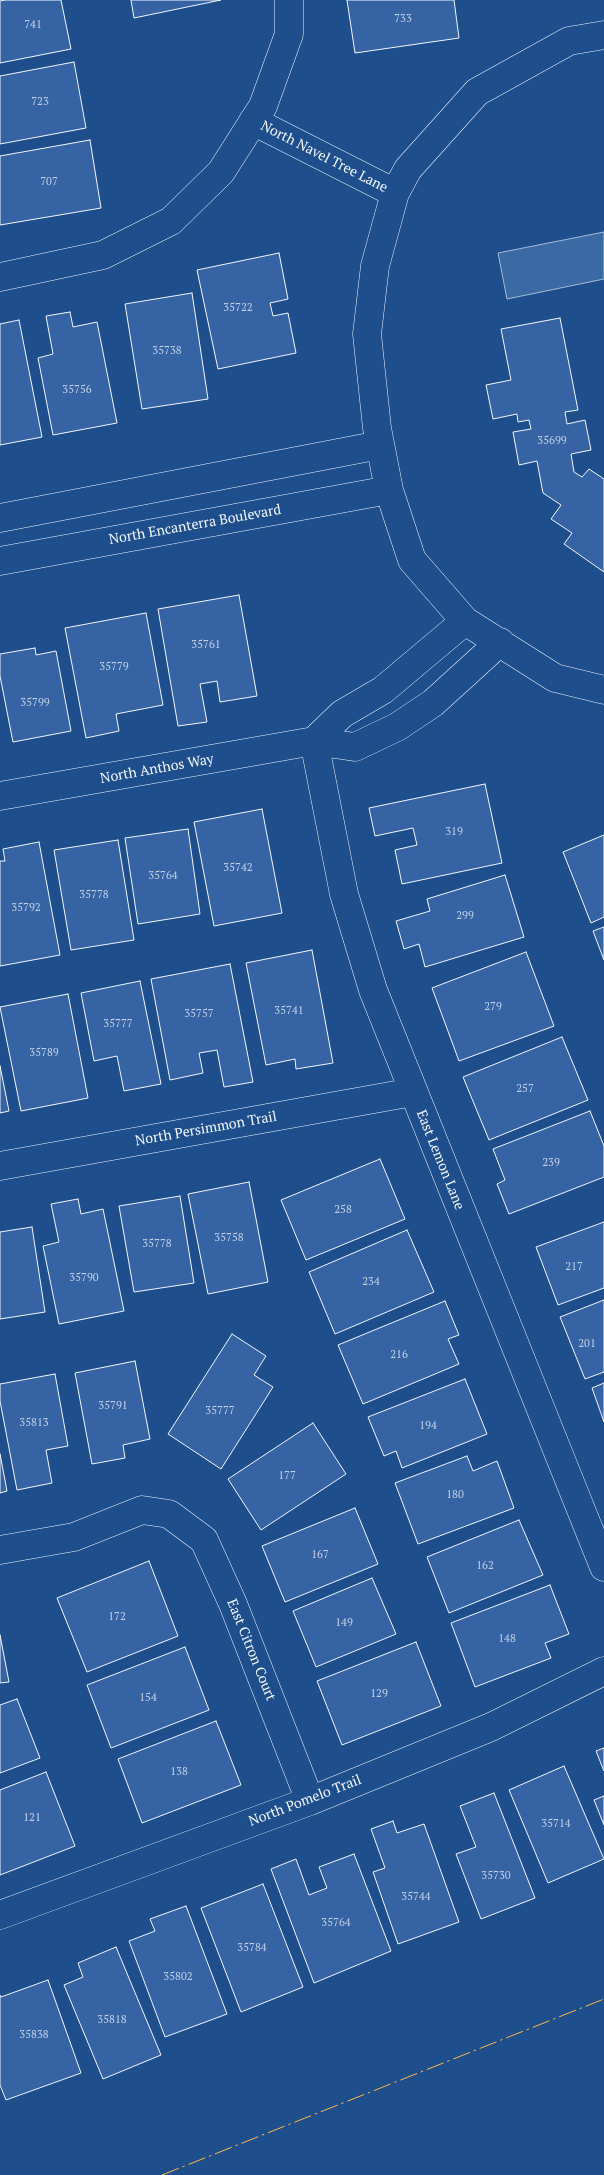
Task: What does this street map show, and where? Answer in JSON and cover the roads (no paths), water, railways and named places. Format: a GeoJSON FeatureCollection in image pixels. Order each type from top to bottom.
{"type":"FeatureCollection","features":[{"type":"Feature","properties":{"kind":"street"},"geometry":{"type":"LineString","coordinates":[[0,277],[103,255],[171,221],[221,172],[263,106],[289,34],[289,0]]}},
{"type":"Feature","properties":{"kind":"street"},"geometry":{"type":"LineString","coordinates":[[604,35],[569,41],[477,92],[408,169],[395,193],[375,266],[367,334],[378,437],[389,490],[412,560],[465,622],[500,642],[555,678],[604,690]]}},
{"type":"Feature","properties":{"kind":"street","name":"North Navel Tree Lane"},"geometry":{"type":"LineString","coordinates":[[253,122],[395,193]]}},
{"type":"Feature","properties":{"kind":"street"},"geometry":{"type":"LineString","coordinates":[[0,518],[378,437]]}},
{"type":"Feature","properties":{"kind":"street","name":"North Encanterra Boulevard"},"geometry":{"type":"LineString","coordinates":[[0,561],[389,490]]}},
{"type":"Feature","properties":{"kind":"street"},"geometry":{"type":"LineString","coordinates":[[314,741],[342,714],[383,690],[465,622]]}},
{"type":"Feature","properties":{"kind":"street","name":"North Anthos Way"},"geometry":{"type":"LineString","coordinates":[[0,796],[314,741],[355,747],[397,727],[433,703],[500,642]]}},
{"type":"Feature","properties":{"kind":"street","name":"East Lemon Lane"},"geometry":{"type":"LineString","coordinates":[[314,741],[344,894],[373,990],[604,1567]]}},
{"type":"Feature","properties":{"kind":"street","name":"North Persimmon Trail"},"geometry":{"type":"LineString","coordinates":[[0,1166],[413,1092]]}},
{"type":"Feature","properties":{"kind":"street","name":"East Citron Court"},"geometry":{"type":"LineString","coordinates":[[0,1550],[74,1537],[142,1510],[169,1514],[204,1540],[233,1604],[310,1801]]}},
{"type":"Feature","properties":{"kind":"street","name":"North Pomelo Trail"},"geometry":{"type":"LineString","coordinates":[[0,1915],[310,1801],[491,1727],[604,1671]]}},
{"type":"Feature","properties":{"kind":"water"},"geometry":{"type":"Polygon","coordinates":[[[604,232],[604,279],[507,299],[498,253],[604,232]]]}}]}
